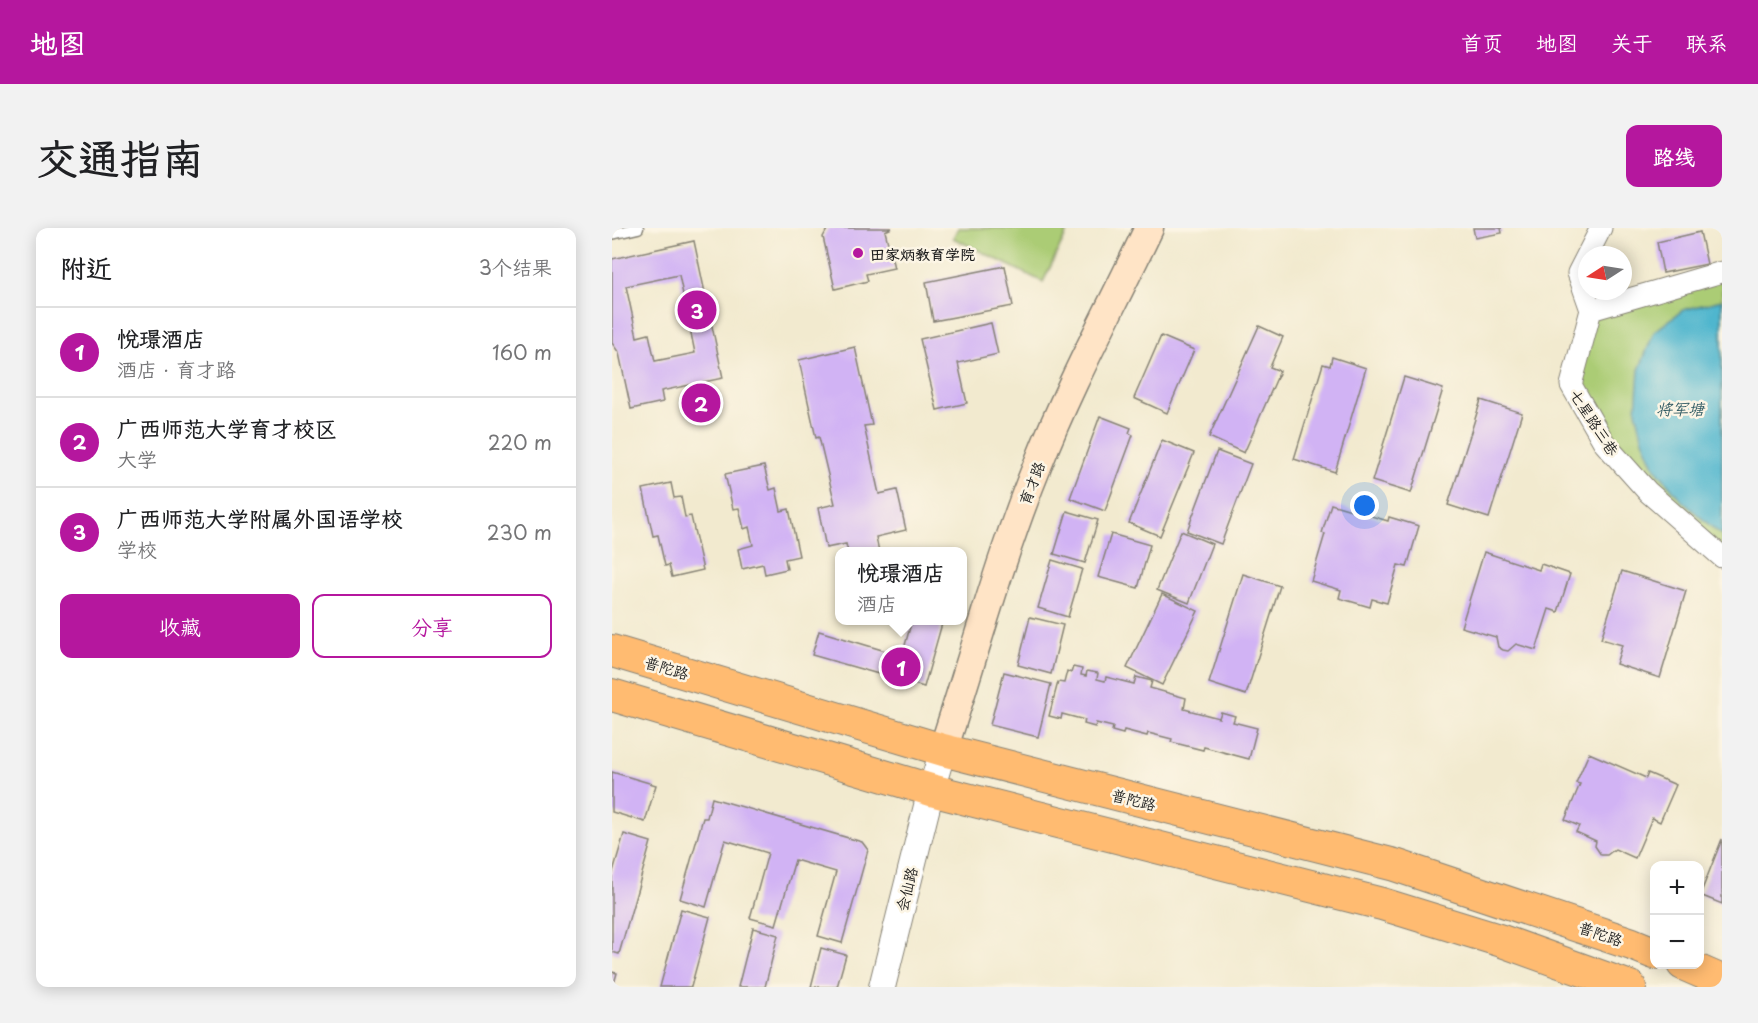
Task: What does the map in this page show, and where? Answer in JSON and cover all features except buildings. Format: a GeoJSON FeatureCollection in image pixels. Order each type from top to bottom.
{"type":"FeatureCollection","features":[{"type":"Feature","properties":{"kind":"main road","name":"育才路"},"geometry":{"type":"LineString","coordinates":[[943,750],[1014,527],[1038,464],[1065,402],[1149,228]]}},
{"type":"Feature","properties":{"kind":"main road","name":"普陀路"},"geometry":{"type":"LineString","coordinates":[[612,651],[943,750],[1395,865],[1650,951]]}},
{"type":"Feature","properties":{"kind":"main road"},"geometry":{"type":"LineString","coordinates":[[612,695],[931,790],[1382,904],[1502,941],[1630,987]]}},
{"type":"Feature","properties":{"kind":"main road"},"geometry":{"type":"LineString","coordinates":[[1694,969],[1722,981]]}},
{"type":"Feature","properties":{"kind":"street"},"geometry":{"type":"LineString","coordinates":[[1601,228],[1578,273],[1591,310],[1722,272]]}},
{"type":"Feature","properties":{"kind":"street","name":"七星路三巷"},"geometry":{"type":"LineString","coordinates":[[1591,310],[1571,385],[1605,444],[1648,492],[1722,557]]}},
{"type":"Feature","properties":{"kind":"street","name":"会仙路"},"geometry":{"type":"LineString","coordinates":[[882,987],[943,750]]}},
{"type":"Feature","properties":{"kind":"lane"},"geometry":{"type":"LineString","coordinates":[[612,234],[638,228]]}},
{"type":"Feature","properties":{"kind":"green space"},"geometry":{"type":"Polygon","coordinates":[[[958,228],[1069,228],[1043,282],[953,238],[958,228]]]}},
{"type":"Feature","properties":{"kind":"green space"},"geometry":{"type":"Polygon","coordinates":[[[1722,272],[1722,557],[1648,492],[1571,385],[1591,310],[1632,300],[1632,298],[1722,272]]]}},
{"type":"Feature","properties":{"kind":"water","name":"将军塘"},"geometry":{"type":"Polygon","coordinates":[[[1722,300],[1722,536],[1682,501],[1655,468],[1643,440],[1636,411],[1639,370],[1654,332],[1683,310],[1722,300]]]}},
{"type":"Feature","properties":{"kind":"place","name":"田家炳教育学院"},"geometry":{"type":"Point","coordinates":[858,253]}},
{"type":"Feature","properties":{"kind":"place","name":"广西师范大学附属外国语学校"},"geometry":{"type":"Point","coordinates":[697,310]}},
{"type":"Feature","properties":{"kind":"place","name":"广西师范大学育才校区"},"geometry":{"type":"Point","coordinates":[701,403]}},
{"type":"Feature","properties":{"kind":"place","name":"悦璟酒店"},"geometry":{"type":"Point","coordinates":[901,667]}}]}
